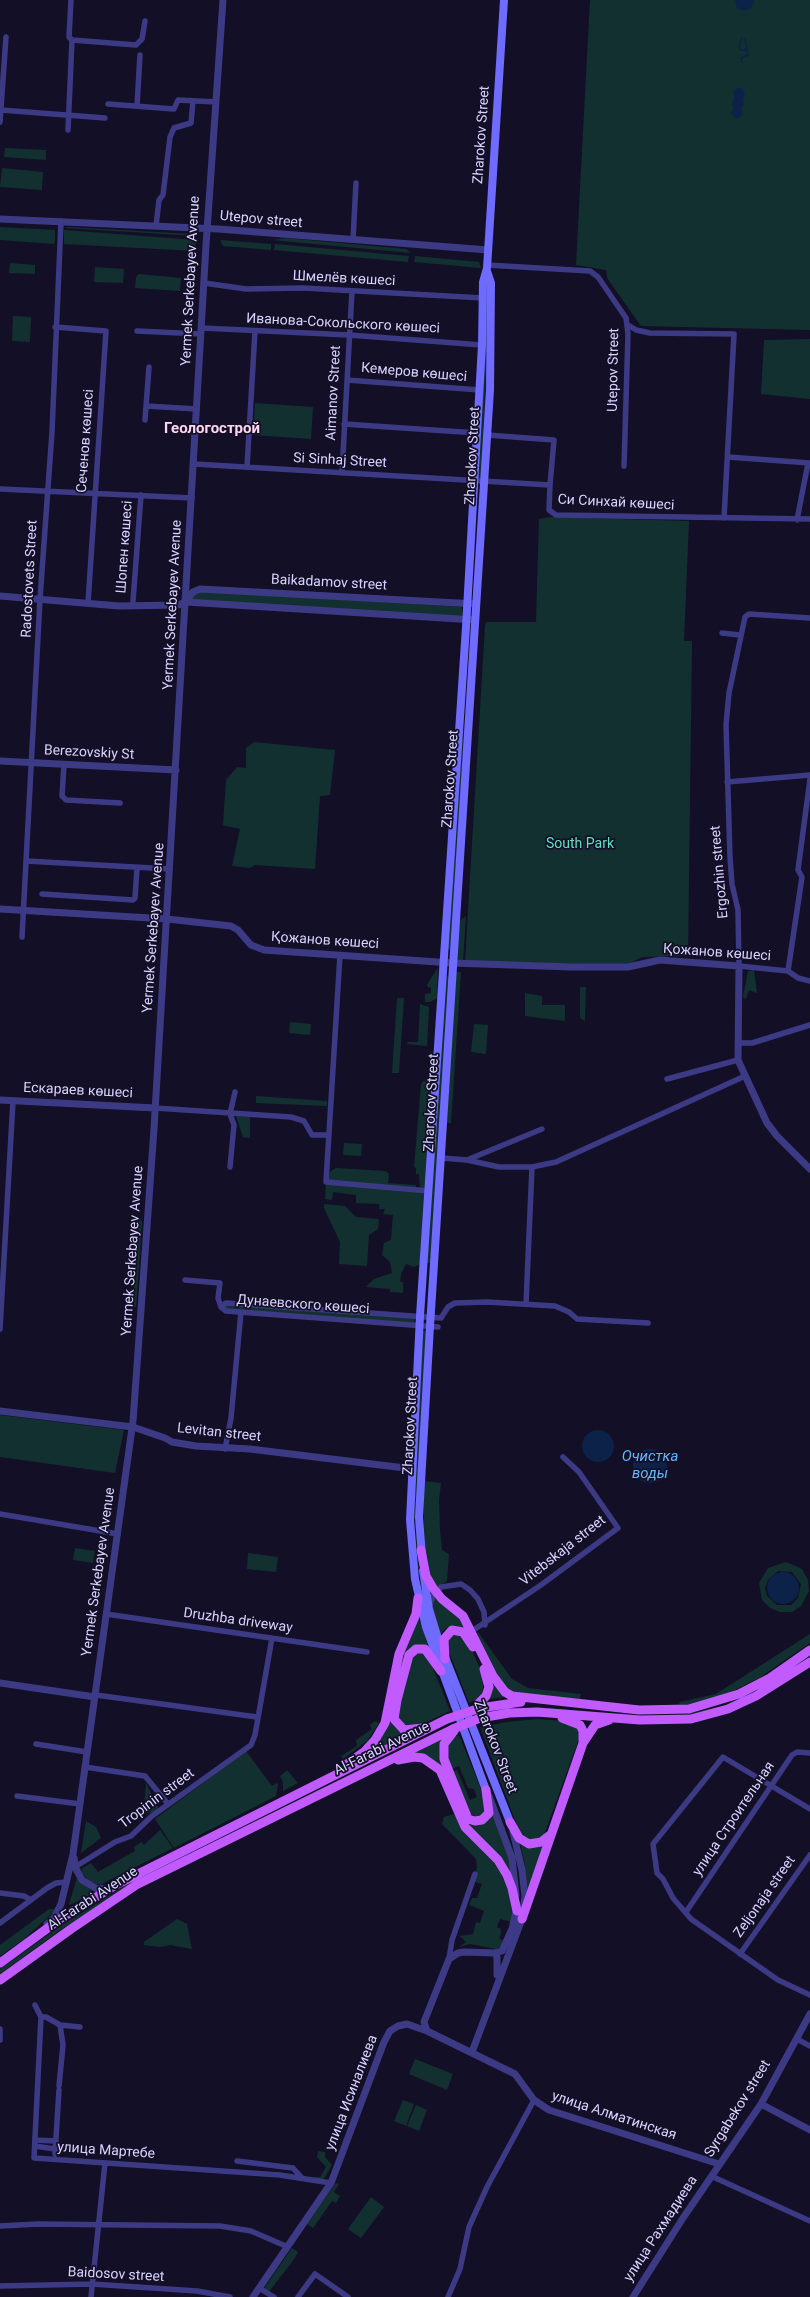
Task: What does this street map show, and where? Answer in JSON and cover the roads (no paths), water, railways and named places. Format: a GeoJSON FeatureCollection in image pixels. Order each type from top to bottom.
{"type":"FeatureCollection","features":[{"type":"Feature","properties":{"kind":"main road","name":"Zharokov Street"},"geometry":{"type":"LineString","coordinates":[[471,620],[467,604],[480,390],[483,282],[487,268],[504,0]]}},
{"type":"Feature","properties":{"kind":"main road","name":"Zharokov Street"},"geometry":{"type":"LineString","coordinates":[[486,1790],[441,1671],[418,1598],[411,1542],[420,1321],[425,1265],[443,962],[471,620],[476,604],[485,482],[491,345],[491,283],[487,268]]}},
{"type":"Feature","properties":{"kind":"main road","name":"Zharokov Street"},"geometry":{"type":"LineString","coordinates":[[463,727],[442,1158],[434,1266],[435,1317],[420,1510],[421,1550],[423,1579],[429,1609],[445,1659],[510,1822]]}},
{"type":"Feature","properties":{"kind":"main road"},"geometry":{"type":"LineString","coordinates":[[425,1265],[434,1266]]}},
{"type":"Feature","properties":{"kind":"main road"},"geometry":{"type":"LineString","coordinates":[[421,1550],[426,1576],[436,1592],[463,1616],[472,1631],[493,1676],[508,1694],[597,1706]]}},
{"type":"Feature","properties":{"kind":"main road"},"geometry":{"type":"LineString","coordinates":[[322,1782],[364,1752],[382,1728],[390,1706],[401,1648],[416,1614],[418,1598]]}},
{"type":"Feature","properties":{"kind":"main road"},"geometry":{"type":"LineString","coordinates":[[445,1659],[443,1643],[445,1635],[456,1630],[463,1632],[470,1638],[489,1683],[486,1696],[479,1706]]}},
{"type":"Feature","properties":{"kind":"main road"},"geometry":{"type":"LineString","coordinates":[[441,1671],[425,1649],[416,1649],[412,1651],[397,1700],[394,1719],[400,1728],[409,1730],[424,1728],[447,1719]]}},
{"type":"Feature","properties":{"kind":"main road","name":"Al-Farabi Avenue"},"geometry":{"type":"LineString","coordinates":[[0,1963],[60,1920],[116,1885],[447,1719],[479,1706],[536,1701],[665,1711],[704,1706],[739,1694],[770,1678],[810,1650]]}},
{"type":"Feature","properties":{"kind":"main road","name":"Al-Farabi Avenue"},"geometry":{"type":"LineString","coordinates":[[0,1980],[78,1924],[136,1885],[464,1724],[480,1718],[509,1713],[544,1712],[668,1721],[707,1715],[756,1696],[810,1662]]}},
{"type":"Feature","properties":{"kind":"main road"},"geometry":{"type":"LineString","coordinates":[[509,1713],[552,1716],[574,1722],[583,1731],[583,1743]]}},
{"type":"Feature","properties":{"kind":"main road"},"geometry":{"type":"LineString","coordinates":[[519,1915],[551,1834],[583,1743],[597,1724],[617,1718]]}},
{"type":"Feature","properties":{"kind":"main road"},"geometry":{"type":"LineString","coordinates":[[454,1730],[444,1744],[444,1759],[468,1819],[475,1822],[482,1820],[489,1813],[486,1790]]}},
{"type":"Feature","properties":{"kind":"main road"},"geometry":{"type":"LineString","coordinates":[[385,1763],[414,1757],[427,1760],[437,1767],[443,1776],[464,1828],[488,1848],[504,1870],[512,1888],[519,1915]]}},
{"type":"Feature","properties":{"kind":"main road"},"geometry":{"type":"LineString","coordinates":[[510,1822],[519,1838],[529,1844],[541,1842],[551,1834]]}},
{"type":"Feature","properties":{"kind":"street"},"geometry":{"type":"LineString","coordinates":[[68,130],[72,40],[69,37],[71,0]]}},
{"type":"Feature","properties":{"kind":"street","name":"Yermek Serkebayev Avenue"},"geometry":{"type":"LineString","coordinates":[[73,1854],[133,1427],[167,919],[207,229],[223,0]]}},
{"type":"Feature","properties":{"kind":"street"},"geometry":{"type":"LineString","coordinates":[[72,40],[136,45],[142,39],[145,21]]}},
{"type":"Feature","properties":{"kind":"street"},"geometry":{"type":"LineString","coordinates":[[0,122],[6,37]]}},
{"type":"Feature","properties":{"kind":"street"},"geometry":{"type":"LineString","coordinates":[[137,106],[140,55]]}},
{"type":"Feature","properties":{"kind":"street"},"geometry":{"type":"LineString","coordinates":[[108,104],[174,109],[178,100],[216,102]]}},
{"type":"Feature","properties":{"kind":"street"},"geometry":{"type":"LineString","coordinates":[[156,226],[159,200],[163,195],[170,137],[174,128],[191,123],[193,101]]}},
{"type":"Feature","properties":{"kind":"street"},"geometry":{"type":"LineString","coordinates":[[1,110],[105,118]]}},
{"type":"Feature","properties":{"kind":"street"},"geometry":{"type":"LineString","coordinates":[[353,240],[356,183]]}},
{"type":"Feature","properties":{"kind":"street","name":"Utepov street"},"geometry":{"type":"LineString","coordinates":[[0,217],[207,229],[488,250]]}},
{"type":"Feature","properties":{"kind":"street","name":"Radostovets Street"},"geometry":{"type":"LineString","coordinates":[[22,937],[47,491],[55,305],[61,221]]}},
{"type":"Feature","properties":{"kind":"street","name":"Utepov Street"},"geometry":{"type":"LineString","coordinates":[[487,268],[584,270],[590,271],[598,277],[626,318],[628,324],[624,466]]}},
{"type":"Feature","properties":{"kind":"street","name":"Шмелёв көшесі"},"geometry":{"type":"LineString","coordinates":[[204,283],[246,288],[303,288],[483,298]]}},
{"type":"Feature","properties":{"kind":"street","name":"Aimanov Street"},"geometry":{"type":"LineString","coordinates":[[342,473],[352,291]]}},
{"type":"Feature","properties":{"kind":"street"},"geometry":{"type":"LineString","coordinates":[[628,324],[636,330],[650,333],[734,334],[724,518],[810,519]]}},
{"type":"Feature","properties":{"kind":"street","name":"Сеченов көшесі"},"geometry":{"type":"LineString","coordinates":[[55,327],[106,331],[94,492],[88,603]]}},
{"type":"Feature","properties":{"kind":"street","name":"Иванова-Сокольского көшесі"},"geometry":{"type":"LineString","coordinates":[[137,331],[255,331],[349,335],[482,345]]}},
{"type":"Feature","properties":{"kind":"street"},"geometry":{"type":"LineString","coordinates":[[247,467],[255,331]]}},
{"type":"Feature","properties":{"kind":"street"},"geometry":{"type":"LineString","coordinates":[[145,420],[149,368]]}},
{"type":"Feature","properties":{"kind":"street","name":"Кемеров көшесі"},"geometry":{"type":"LineString","coordinates":[[347,380],[480,390]]}},
{"type":"Feature","properties":{"kind":"street"},"geometry":{"type":"LineString","coordinates":[[146,406],[197,408]]}},
{"type":"Feature","properties":{"kind":"street"},"geometry":{"type":"LineString","coordinates":[[344,424],[477,433]]}},
{"type":"Feature","properties":{"kind":"street"},"geometry":{"type":"LineString","coordinates":[[487,435],[554,440],[550,485]]}},
{"type":"Feature","properties":{"kind":"street"},"geometry":{"type":"LineString","coordinates":[[728,457],[809,463],[797,520]]}},
{"type":"Feature","properties":{"kind":"street","name":"Si Sinhaj Street"},"geometry":{"type":"LineString","coordinates":[[194,464],[485,482]]}},
{"type":"Feature","properties":{"kind":"street","name":"Си Синхай көшесі"},"geometry":{"type":"LineString","coordinates":[[485,482],[550,485],[549,510],[556,515],[724,518]]}},
{"type":"Feature","properties":{"kind":"street"},"geometry":{"type":"LineString","coordinates":[[0,489],[141,494],[192,498]]}},
{"type":"Feature","properties":{"kind":"street","name":"Шопен көшесі"},"geometry":{"type":"LineString","coordinates":[[133,602],[141,494]]}},
{"type":"Feature","properties":{"kind":"street","name":"Baikadamov street"},"geometry":{"type":"LineString","coordinates":[[186,602],[193,592],[200,589],[476,604]]}},
{"type":"Feature","properties":{"kind":"street"},"geometry":{"type":"LineString","coordinates":[[246,591],[246,604]]}},
{"type":"Feature","properties":{"kind":"street","name":"Baikadamov street"},"geometry":{"type":"LineString","coordinates":[[0,596],[133,606],[178,605],[186,602],[246,604],[471,620]]}},
{"type":"Feature","properties":{"kind":"street","name":"Ergozhin street"},"geometry":{"type":"LineString","coordinates":[[810,618],[749,614],[744,617],[729,693],[727,717],[727,782],[732,884],[738,910],[738,1060],[767,1123],[777,1136],[810,1169]]}},
{"type":"Feature","properties":{"kind":"street"},"geometry":{"type":"LineString","coordinates":[[722,633],[740,635]]}},
{"type":"Feature","properties":{"kind":"street","name":"Berezovskiy St"},"geometry":{"type":"LineString","coordinates":[[0,761],[176,770]]}},
{"type":"Feature","properties":{"kind":"street"},"geometry":{"type":"LineString","coordinates":[[64,765],[62,796],[66,800],[120,803]]}},
{"type":"Feature","properties":{"kind":"street"},"geometry":{"type":"LineString","coordinates":[[727,782],[810,775]]}},
{"type":"Feature","properties":{"kind":"street"},"geometry":{"type":"LineString","coordinates":[[788,971],[802,878],[798,870],[810,779]]}},
{"type":"Feature","properties":{"kind":"street"},"geometry":{"type":"LineString","coordinates":[[26,861],[170,869]]}},
{"type":"Feature","properties":{"kind":"street"},"geometry":{"type":"LineString","coordinates":[[42,894],[133,900],[135,898],[138,868]]}},
{"type":"Feature","properties":{"kind":"street","name":"Қожанов көшесі"},"geometry":{"type":"LineString","coordinates":[[0,909],[167,919],[231,926],[238,930],[251,945],[264,950],[452,963],[628,967],[660,960],[788,971],[798,978],[810,980]]}},
{"type":"Feature","properties":{"kind":"street"},"geometry":{"type":"LineString","coordinates":[[340,955],[326,1182],[429,1191]]}},
{"type":"Feature","properties":{"kind":"street"},"geometry":{"type":"LineString","coordinates":[[738,1043],[752,1043],[810,1026]]}},
{"type":"Feature","properties":{"kind":"street"},"geometry":{"type":"LineString","coordinates":[[667,1080],[738,1060]]}},
{"type":"Feature","properties":{"kind":"street"},"geometry":{"type":"LineString","coordinates":[[442,1158],[467,1160],[499,1167],[532,1167],[556,1162],[745,1076]]}},
{"type":"Feature","properties":{"kind":"street"},"geometry":{"type":"LineString","coordinates":[[230,1167],[234,1125],[230,1114],[234,1092]]}},
{"type":"Feature","properties":{"kind":"street","name":"Ескараев көшесі"},"geometry":{"type":"LineString","coordinates":[[0,1100],[155,1108]]}},
{"type":"Feature","properties":{"kind":"street"},"geometry":{"type":"LineString","coordinates":[[0,1327],[13,1101]]}},
{"type":"Feature","properties":{"kind":"street"},"geometry":{"type":"LineString","coordinates":[[155,1108],[297,1118],[304,1121],[312,1135],[328,1135]]}},
{"type":"Feature","properties":{"kind":"street"},"geometry":{"type":"LineString","coordinates":[[467,1160],[542,1130]]}},
{"type":"Feature","properties":{"kind":"street"},"geometry":{"type":"LineString","coordinates":[[526,1304],[532,1167]]}},
{"type":"Feature","properties":{"kind":"street"},"geometry":{"type":"LineString","coordinates":[[186,1280],[220,1284],[218,1298],[221,1306]]}},
{"type":"Feature","properties":{"kind":"street"},"geometry":{"type":"LineString","coordinates":[[435,1317],[448,1307],[455,1304],[487,1302],[555,1306],[570,1312],[577,1319],[648,1323]]}},
{"type":"Feature","properties":{"kind":"street","name":"Дунаевского көшесі"},"geometry":{"type":"LineString","coordinates":[[434,1326],[420,1321],[226,1303],[221,1306],[226,1311],[241,1312],[420,1321],[435,1317]]}},
{"type":"Feature","properties":{"kind":"street"},"geometry":{"type":"LineString","coordinates":[[225,1448],[231,1418],[241,1312]]}},
{"type":"Feature","properties":{"kind":"street","name":"Levitan street"},"geometry":{"type":"LineString","coordinates":[[0,1411],[133,1427],[165,1438],[172,1442],[225,1448],[250,1448],[413,1469]]}},
{"type":"Feature","properties":{"kind":"street","name":"Vitebskaja street"},"geometry":{"type":"LineString","coordinates":[[472,1631],[485,1625],[618,1528],[579,1472],[563,1457]]}},
{"type":"Feature","properties":{"kind":"street"},"geometry":{"type":"LineString","coordinates":[[0,1514],[118,1534]]}},
{"type":"Feature","properties":{"kind":"street"},"geometry":{"type":"LineString","coordinates":[[429,1609],[436,1592],[447,1584],[465,1585],[481,1606],[485,1625]]}},
{"type":"Feature","properties":{"kind":"street","name":"Druzhba driveway"},"geometry":{"type":"LineString","coordinates":[[106,1614],[367,1652]]}},
{"type":"Feature","properties":{"kind":"street"},"geometry":{"type":"LineString","coordinates":[[0,1683],[257,1717],[272,1638]]}},
{"type":"Feature","properties":{"kind":"street","name":"Tropinin street"},"geometry":{"type":"LineString","coordinates":[[75,1867],[115,1842],[131,1836],[142,1823],[251,1745],[257,1717]]}},
{"type":"Feature","properties":{"kind":"street"},"geometry":{"type":"LineString","coordinates":[[36,1744],[87,1752]]}},
{"type":"Feature","properties":{"kind":"street","name":"улица Строительная"},"geometry":{"type":"LineString","coordinates":[[686,1912],[769,1786],[792,1755],[797,1752],[810,1753]]}},
{"type":"Feature","properties":{"kind":"street"},"geometry":{"type":"LineString","coordinates":[[810,1809],[769,1786],[723,1757],[653,1844],[657,1873],[663,1880],[673,1898],[691,1919],[778,1980],[810,1995]]}},
{"type":"Feature","properties":{"kind":"street"},"geometry":{"type":"LineString","coordinates":[[85,1767],[145,1776],[168,1804]]}},
{"type":"Feature","properties":{"kind":"street","name":"Zharokov Street"},"geometry":{"type":"LineString","coordinates":[[486,1790],[502,1827],[512,1858],[519,1915]]}},
{"type":"Feature","properties":{"kind":"street"},"geometry":{"type":"LineString","coordinates":[[17,1796],[80,1804]]}},
{"type":"Feature","properties":{"kind":"street","name":"Zharokov Street"},"geometry":{"type":"LineString","coordinates":[[510,1822],[522,1870],[524,1896],[519,1915]]}},
{"type":"Feature","properties":{"kind":"street"},"geometry":{"type":"LineString","coordinates":[[73,1854],[75,1867],[82,1880],[93,1888],[102,1890],[116,1885]]}},
{"type":"Feature","properties":{"kind":"street"},"geometry":{"type":"LineString","coordinates":[[25,1945],[59,1911],[73,1854]]}},
{"type":"Feature","properties":{"kind":"street","name":"Zeljonaja street"},"geometry":{"type":"LineString","coordinates":[[740,1954],[810,1855]]}},
{"type":"Feature","properties":{"kind":"street"},"geometry":{"type":"LineString","coordinates":[[427,2031],[424,2021],[449,1959],[452,1940],[475,1874]]}},
{"type":"Feature","properties":{"kind":"street"},"geometry":{"type":"LineString","coordinates":[[0,1923],[56,1883],[67,1882]]}},
{"type":"Feature","properties":{"kind":"street"},"geometry":{"type":"LineString","coordinates":[[0,1893],[24,1896],[31,1900]]}},
{"type":"Feature","properties":{"kind":"street"},"geometry":{"type":"LineString","coordinates":[[449,1959],[458,1953],[464,1952],[495,1953],[502,1951],[505,1948],[519,1915]]}},
{"type":"Feature","properties":{"kind":"street"},"geometry":{"type":"LineString","coordinates":[[472,2052],[496,1987],[519,1915]]}},
{"type":"Feature","properties":{"kind":"street"},"geometry":{"type":"LineString","coordinates":[[495,1953],[498,1968],[496,1987]]}},
{"type":"Feature","properties":{"kind":"street"},"geometry":{"type":"LineString","coordinates":[[35,2005],[41,2017],[35,2143]]}},
{"type":"Feature","properties":{"kind":"street","name":"Syrgabekov street"},"geometry":{"type":"LineString","coordinates":[[711,2176],[761,2104],[810,2014]]}},
{"type":"Feature","properties":{"kind":"street"},"geometry":{"type":"LineString","coordinates":[[41,2017],[46,2017],[60,2025],[80,2027]]}},
{"type":"Feature","properties":{"kind":"street"},"geometry":{"type":"LineString","coordinates":[[414,2026],[424,2021]]}},
{"type":"Feature","properties":{"kind":"street","name":"улица Исиналиева"},"geometry":{"type":"LineString","coordinates":[[253,2297],[331,2183],[387,2036],[398,2026],[407,2024],[427,2031],[472,2052]]}},
{"type":"Feature","properties":{"kind":"street"},"geometry":{"type":"LineString","coordinates":[[35,2143],[55,2151],[63,2045],[60,2025]]}},
{"type":"Feature","properties":{"kind":"street"},"geometry":{"type":"LineString","coordinates":[[0,2030],[0,2040]]}},
{"type":"Feature","properties":{"kind":"street"},"geometry":{"type":"LineString","coordinates":[[797,2039],[810,2046]]}},
{"type":"Feature","properties":{"kind":"street","name":"улица Алматинская"},"geometry":{"type":"LineString","coordinates":[[472,2052],[515,2074],[534,2100],[549,2110],[719,2164]]}},
{"type":"Feature","properties":{"kind":"street"},"geometry":{"type":"LineString","coordinates":[[448,2297],[460,2269],[469,2227],[487,2187],[534,2100]]}},
{"type":"Feature","properties":{"kind":"street"},"geometry":{"type":"LineString","coordinates":[[761,2104],[810,2130]]}},
{"type":"Feature","properties":{"kind":"street"},"geometry":{"type":"LineString","coordinates":[[35,2143],[56,2141]]}},
{"type":"Feature","properties":{"kind":"street","name":"улица Мартебе"},"geometry":{"type":"LineString","coordinates":[[35,2143],[34,2158],[302,2178],[331,2183]]}},
{"type":"Feature","properties":{"kind":"street"},"geometry":{"type":"LineString","coordinates":[[237,2161],[293,2168],[302,2178]]}},
{"type":"Feature","properties":{"kind":"street"},"geometry":{"type":"LineString","coordinates":[[92,2297],[92,2284],[105,2163]]}},
{"type":"Feature","properties":{"kind":"street"},"geometry":{"type":"LineString","coordinates":[[711,2176],[810,2220]]}},
{"type":"Feature","properties":{"kind":"street","name":"улица Рахмадиева"},"geometry":{"type":"LineString","coordinates":[[633,2297],[711,2176]]}},
{"type":"Feature","properties":{"kind":"street"},"geometry":{"type":"LineString","coordinates":[[0,2226],[38,2224],[220,2226],[251,2231],[288,2247]]}},
{"type":"Feature","properties":{"kind":"street"},"geometry":{"type":"LineString","coordinates":[[298,2297],[314,2274],[348,2297]]}},
{"type":"Feature","properties":{"kind":"street","name":"Baidosov street"},"geometry":{"type":"LineString","coordinates":[[0,2286],[92,2284],[198,2291],[230,2297]]}},
{"type":"Feature","properties":{"kind":"street"},"geometry":{"type":"LineString","coordinates":[[259,2288],[274,2297]]}},
{"type":"Feature","properties":{"kind":"water"},"geometry":{"type":"Polygon","coordinates":[[[735,0],[755,1],[750,9],[743,11],[737,8],[735,0]]]}},
{"type":"Feature","properties":{"kind":"water"},"geometry":{"type":"Polygon","coordinates":[[[737,88],[742,88],[745,93],[743,99],[744,104],[741,108],[743,114],[737,119],[731,114],[734,107],[732,104],[734,98],[733,93],[737,88]]]}},
{"type":"Feature","properties":{"kind":"water","name":"Очистка воды"},"geometry":{"type":"Polygon","coordinates":[[[598,1430],[604,1431],[611,1437],[614,1446],[613,1452],[607,1459],[598,1462],[592,1461],[585,1455],[582,1446],[583,1440],[589,1433],[598,1430]]]}},
{"type":"Feature","properties":{"kind":"water","name":"Очистка воды"},"geometry":{"type":"Polygon","coordinates":[[[650,1449],[662,1454],[667,1466],[662,1478],[650,1483],[638,1478],[633,1466],[638,1454],[650,1449]]]}},
{"type":"Feature","properties":{"kind":"water"},"geometry":{"type":"Polygon","coordinates":[[[780,1572],[786,1572],[796,1579],[799,1588],[798,1594],[792,1601],[786,1604],[780,1604],[770,1597],[767,1591],[767,1585],[774,1575],[780,1572]]]}},
{"type":"Feature","properties":{"kind":"waterway"},"geometry":{"type":"LineString","coordinates":[[742,38],[739,47],[741,50],[746,50]]}},
{"type":"Feature","properties":{"kind":"waterway"},"geometry":{"type":"LineString","coordinates":[[742,62],[741,58],[748,55],[745,39]]}},
{"type":"Feature","properties":{"kind":"district","name":"Геологострой"},"geometry":{"type":"Point","coordinates":[212,429]}},
{"type":"Feature","properties":{"kind":"park label","name":"South Park"},"geometry":{"type":"Point","coordinates":[580,844]}}]}
